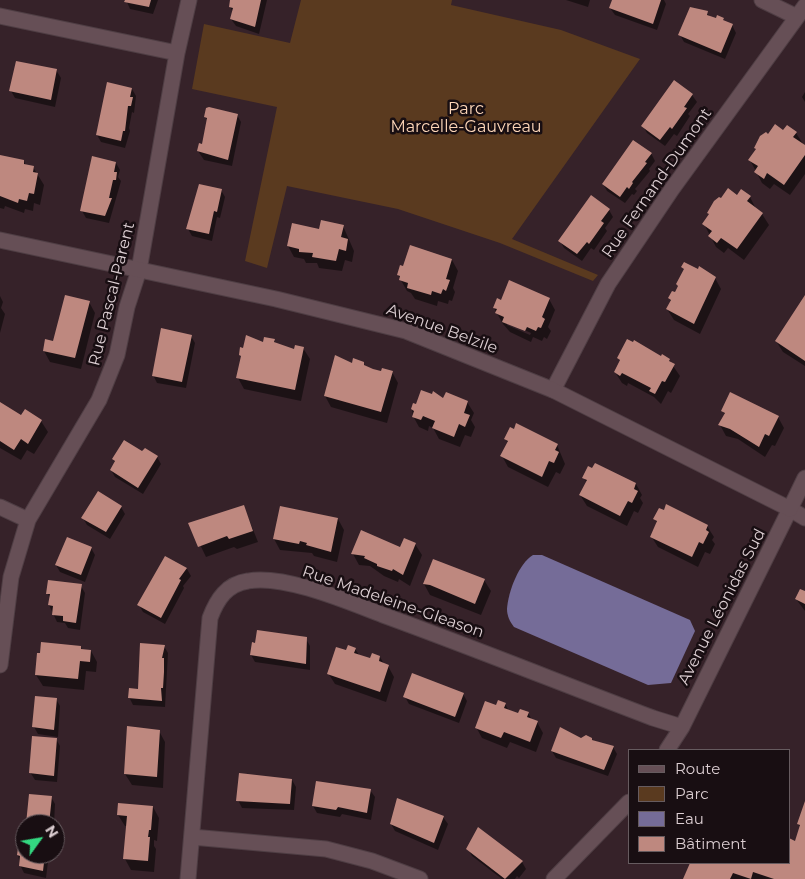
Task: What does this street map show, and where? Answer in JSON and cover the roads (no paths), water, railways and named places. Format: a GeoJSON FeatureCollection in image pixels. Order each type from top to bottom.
{"type":"FeatureCollection","features":[{"type":"Feature","properties":{"kind":"street","name":"Rue Pascal-Parent"},"geometry":{"type":"LineString","coordinates":[[0,665],[11,577],[28,520],[90,417],[117,355],[127,308],[139,270],[176,52],[189,0]]}},
{"type":"Feature","properties":{"kind":"street"},"geometry":{"type":"LineString","coordinates":[[762,0],[801,11]]}},
{"type":"Feature","properties":{"kind":"street","name":"Rue Fernand-Dumont"},"geometry":{"type":"LineString","coordinates":[[553,390],[608,284],[672,189],[801,11]]}},
{"type":"Feature","properties":{"kind":"street"},"geometry":{"type":"LineString","coordinates":[[0,16],[176,52]]}},
{"type":"Feature","properties":{"kind":"street","name":"Avenue Belzile"},"geometry":{"type":"LineString","coordinates":[[0,240],[276,299],[406,331],[553,390],[760,492],[805,518]]}},
{"type":"Feature","properties":{"kind":"street","name":"Avenue Léonidas Sud"},"geometry":{"type":"LineString","coordinates":[[668,749],[682,727],[805,478]]}},
{"type":"Feature","properties":{"kind":"street"},"geometry":{"type":"LineString","coordinates":[[0,506],[28,520]]}},
{"type":"Feature","properties":{"kind":"street","name":"Rue Madeleine-Gleason"},"geometry":{"type":"LineString","coordinates":[[188,879],[210,618],[216,601],[232,585],[249,580],[278,582],[315,591],[475,648],[653,718],[682,727]]}},
{"type":"Feature","properties":{"kind":"street"},"geometry":{"type":"LineString","coordinates":[[554,879],[628,803]]}},
{"type":"Feature","properties":{"kind":"street"},"geometry":{"type":"LineString","coordinates":[[192,836],[326,849],[372,861],[420,879]]}},
{"type":"Feature","properties":{"kind":"water"},"geometry":{"type":"Polygon","coordinates":[[[533,555],[542,555],[690,620],[695,631],[671,683],[648,685],[514,627],[507,612],[508,602],[519,571],[523,564],[533,555]]]}},
{"type":"Feature","properties":{"kind":"park label","name":"Parc Marcelle-Gauvreau"},"geometry":{"type":"Point","coordinates":[466,118]}}]}
